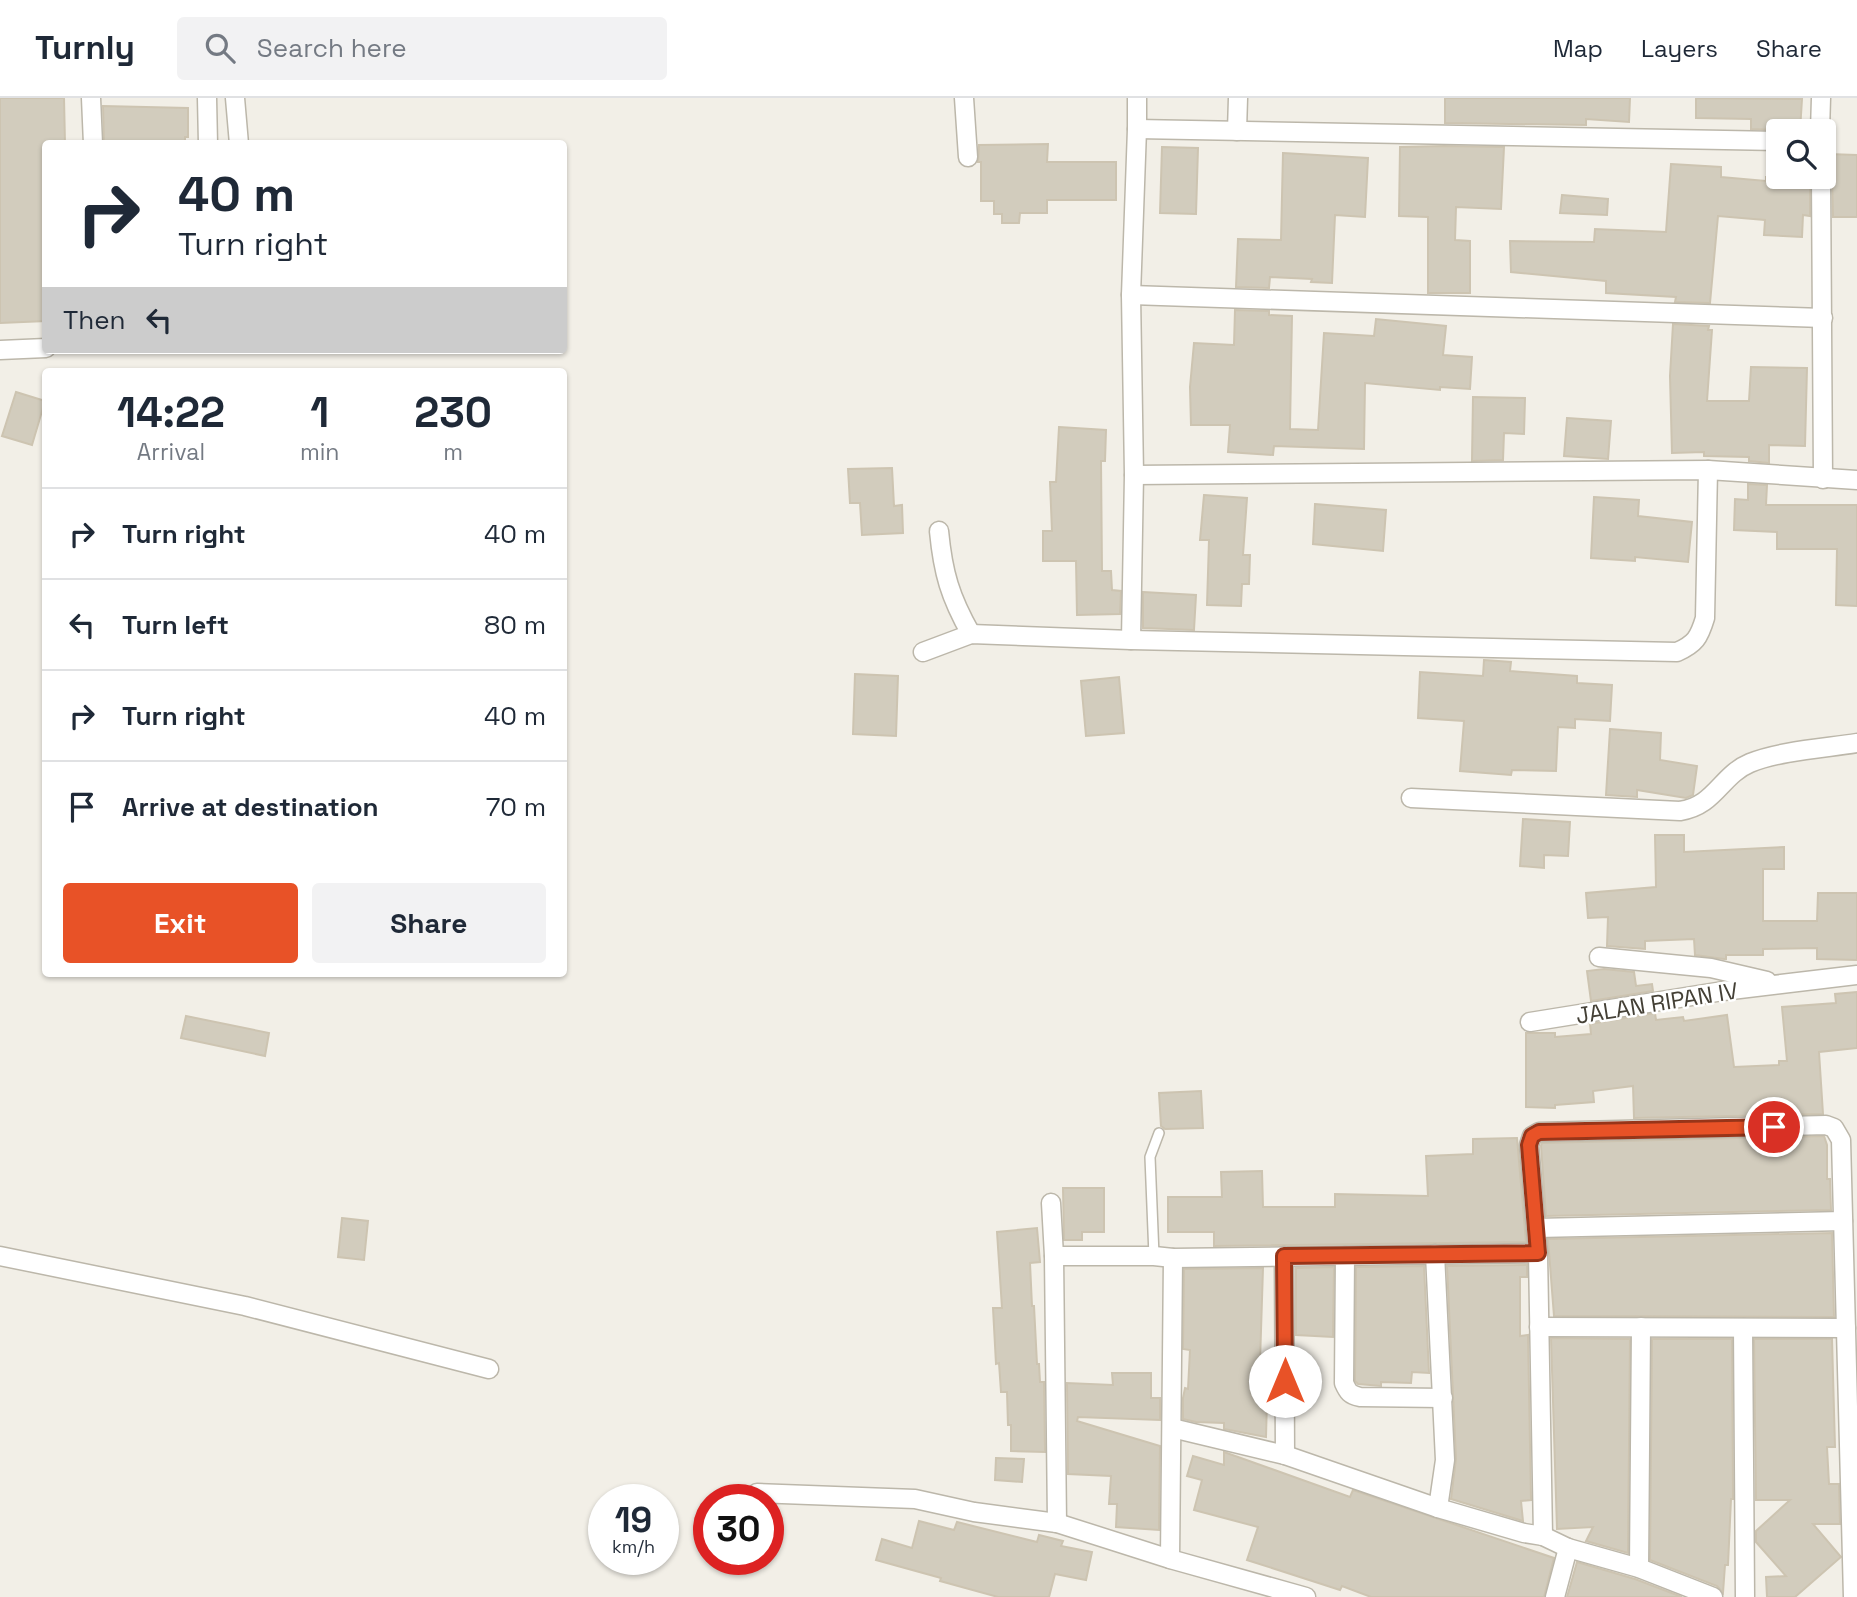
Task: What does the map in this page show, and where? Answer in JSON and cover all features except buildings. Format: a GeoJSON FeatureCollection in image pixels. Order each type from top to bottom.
{"type":"FeatureCollection","features":[{"type":"Feature","properties":{"kind":"street"},"geometry":{"type":"LineString","coordinates":[[91,98],[93,140]]}},
{"type":"Feature","properties":{"kind":"street"},"geometry":{"type":"LineString","coordinates":[[206,98],[208,140]]}},
{"type":"Feature","properties":{"kind":"street"},"geometry":{"type":"LineString","coordinates":[[235,98],[239,140]]}},
{"type":"Feature","properties":{"kind":"street"},"geometry":{"type":"LineString","coordinates":[[964,98],[968,157]]}},
{"type":"Feature","properties":{"kind":"street"},"geometry":{"type":"LineString","coordinates":[[1131,639],[1131,295],[1137,98]]}},
{"type":"Feature","properties":{"kind":"street"},"geometry":{"type":"LineString","coordinates":[[1237,131],[1238,98]]}},
{"type":"Feature","properties":{"kind":"street"},"geometry":{"type":"LineString","coordinates":[[1820,119],[1821,98]]}},
{"type":"Feature","properties":{"kind":"street"},"geometry":{"type":"LineString","coordinates":[[1138,130],[1766,141]]}},
{"type":"Feature","properties":{"kind":"street"},"geometry":{"type":"LineString","coordinates":[[1821,189],[1823,479]]}},
{"type":"Feature","properties":{"kind":"street"},"geometry":{"type":"LineString","coordinates":[[1131,295],[1823,318]]}},
{"type":"Feature","properties":{"kind":"street"},"geometry":{"type":"LineString","coordinates":[[0,350],[42,348]]}},
{"type":"Feature","properties":{"kind":"street"},"geometry":{"type":"LineString","coordinates":[[1133,475],[1708,470],[1857,480]]}},
{"type":"Feature","properties":{"kind":"street"},"geometry":{"type":"LineString","coordinates":[[923,652],[971,634],[1676,652],[1692,645],[1705,618],[1708,470]]}},
{"type":"Feature","properties":{"kind":"street"},"geometry":{"type":"LineString","coordinates":[[939,531],[946,577],[954,604],[971,634]]}},
{"type":"Feature","properties":{"kind":"street"},"geometry":{"type":"LineString","coordinates":[[1411,798],[1680,811],[1704,804],[1734,773],[1749,764],[1768,757],[1857,743]]}},
{"type":"Feature","properties":{"kind":"street","name":"JALAN RIPAN IV"},"geometry":{"type":"LineString","coordinates":[[1599,957],[1711,968],[1784,984]]}},
{"type":"Feature","properties":{"kind":"street","name":"JALAN RIPAN IV"},"geometry":{"type":"LineString","coordinates":[[1530,1023],[1723,991],[1857,975]]}},
{"type":"Feature","properties":{"kind":"street"},"geometry":{"type":"LineString","coordinates":[[1543,1536],[1538,1253],[1529,1145],[1532,1136],[1539,1132],[1826,1125],[1834,1128],[1841,1140],[1846,1328],[1852,1380],[1853,1597]]}},
{"type":"Feature","properties":{"kind":"street"},"geometry":{"type":"LineString","coordinates":[[1051,1203],[1057,1523]]}},
{"type":"Feature","properties":{"kind":"street"},"geometry":{"type":"LineString","coordinates":[[1536,1228],[1843,1221]]}},
{"type":"Feature","properties":{"kind":"street"},"geometry":{"type":"LineString","coordinates":[[1054,1256],[1172,1258],[1538,1253]]}},
{"type":"Feature","properties":{"kind":"street"},"geometry":{"type":"LineString","coordinates":[[1436,1254],[1445,1460],[1438,1508]]}},
{"type":"Feature","properties":{"kind":"street"},"geometry":{"type":"LineString","coordinates":[[0,1256],[245,1306],[489,1369]]}},
{"type":"Feature","properties":{"kind":"street"},"geometry":{"type":"LineString","coordinates":[[1284,1256],[1285,1455]]}},
{"type":"Feature","properties":{"kind":"street"},"geometry":{"type":"LineString","coordinates":[[1345,1256],[1344,1383],[1347,1391],[1360,1397],[1443,1398]]}},
{"type":"Feature","properties":{"kind":"street"},"geometry":{"type":"LineString","coordinates":[[1170,1559],[1172,1258]]}},
{"type":"Feature","properties":{"kind":"street"},"geometry":{"type":"LineString","coordinates":[[1539,1327],[1846,1328]]}},
{"type":"Feature","properties":{"kind":"street"},"geometry":{"type":"LineString","coordinates":[[1639,1568],[1642,1327]]}},
{"type":"Feature","properties":{"kind":"street"},"geometry":{"type":"LineString","coordinates":[[1743,1328],[1745,1597]]}},
{"type":"Feature","properties":{"kind":"street"},"geometry":{"type":"LineString","coordinates":[[1172,1429],[1285,1455],[1438,1508],[1543,1536],[1568,1548],[1639,1568],[1713,1597]]}},
{"type":"Feature","properties":{"kind":"street"},"geometry":{"type":"LineString","coordinates":[[784,1494],[915,1499],[974,1512],[1057,1523],[1170,1559],[1306,1597]]}},
{"type":"Feature","properties":{"kind":"street"},"geometry":{"type":"LineString","coordinates":[[1555,1597],[1568,1548]]}},
{"type":"Feature","properties":{"kind":"lane"},"geometry":{"type":"LineString","coordinates":[[1154,1256],[1150,1157],[1159,1133]]}},
{"type":"Feature","properties":{"kind":"route"},"geometry":{"type":"LineString","coordinates":[[1285,1381],[1284,1256],[1538,1253],[1529,1145],[1532,1136],[1539,1132],[1774,1127]]}}]}
